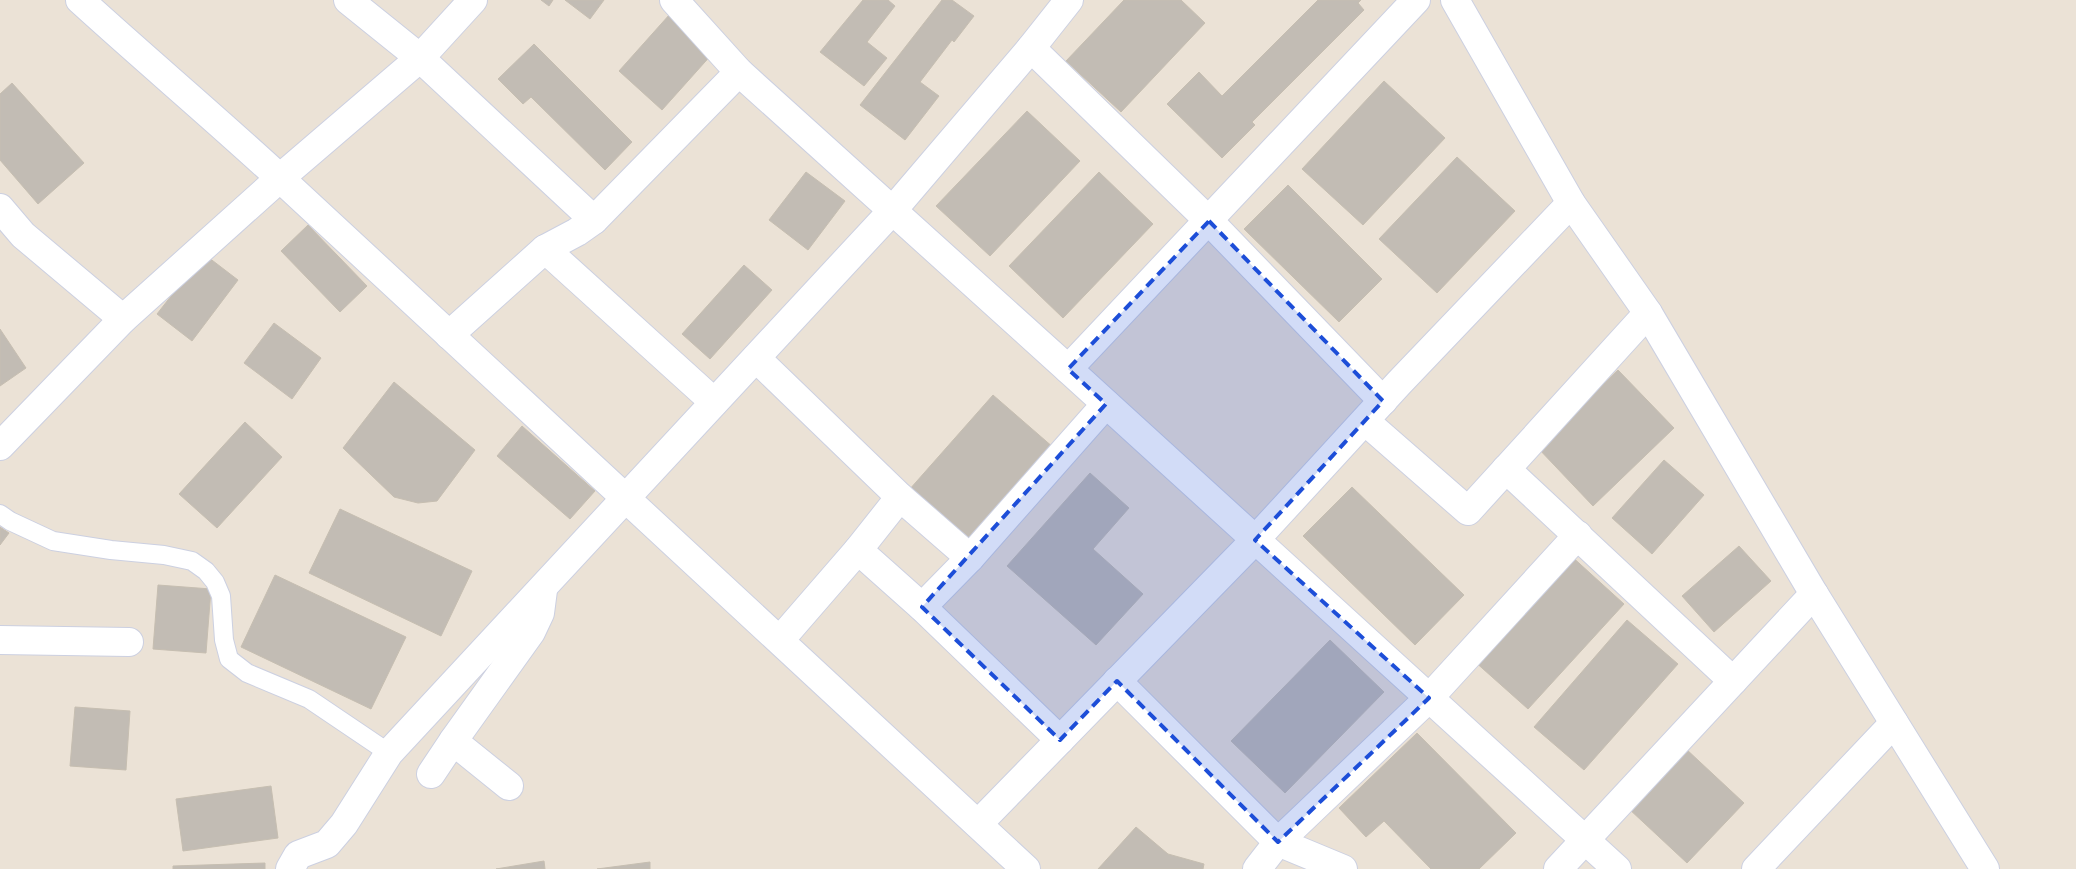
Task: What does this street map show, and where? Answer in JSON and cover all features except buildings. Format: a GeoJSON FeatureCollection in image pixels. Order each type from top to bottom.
{"type":"FeatureCollection","features":[{"type":"Feature","properties":{"kind":"street"},"geometry":{"type":"LineString","coordinates":[[80,0],[280,178],[1026,869]]}},
{"type":"Feature","properties":{"kind":"street"},"geometry":{"type":"LineString","coordinates":[[348,0],[420,58],[594,220]]}},
{"type":"Feature","properties":{"kind":"street"},"geometry":{"type":"LineString","coordinates":[[0,446],[122,319],[280,178],[420,58],[473,0]]}},
{"type":"Feature","properties":{"kind":"street"},"geometry":{"type":"LineString","coordinates":[[674,0],[739,72],[1068,368],[1617,869]]}},
{"type":"Feature","properties":{"kind":"street"},"geometry":{"type":"LineString","coordinates":[[290,869],[298,855],[327,844],[344,824],[389,754],[892,211],[1031,48],[1069,0]]}},
{"type":"Feature","properties":{"kind":"street"},"geometry":{"type":"LineString","coordinates":[[1068,368],[1416,0]]}},
{"type":"Feature","properties":{"kind":"street"},"geometry":{"type":"LineString","coordinates":[[1455,0],[1571,203],[1648,313],[1814,594],[1985,869]]}},
{"type":"Feature","properties":{"kind":"street"},"geometry":{"type":"LineString","coordinates":[[1031,48],[1209,221],[1374,411],[1468,511],[1648,313]]}},
{"type":"Feature","properties":{"kind":"street"},"geometry":{"type":"LineString","coordinates":[[448,335],[545,249],[594,220],[739,72]]}},
{"type":"Feature","properties":{"kind":"street"},"geometry":{"type":"LineString","coordinates":[[978,824],[1255,540],[1571,203]]}},
{"type":"Feature","properties":{"kind":"street"},"geometry":{"type":"LineString","coordinates":[[0,208],[23,235],[122,319]]}},
{"type":"Feature","properties":{"kind":"street"},"geometry":{"type":"LineString","coordinates":[[545,249],[714,402]]}},
{"type":"Feature","properties":{"kind":"street"},"geometry":{"type":"LineString","coordinates":[[756,358],[900,497],[970,558]]}},
{"type":"Feature","properties":{"kind":"street"},"geometry":{"type":"LineString","coordinates":[[922,607],[970,558],[1106,404]]}},
{"type":"Feature","properties":{"kind":"street"},"geometry":{"type":"LineString","coordinates":[[1506,469],[1733,681]]}},
{"type":"Feature","properties":{"kind":"street"},"geometry":{"type":"LineString","coordinates":[[780,640],[858,550],[900,497]]}},
{"type":"Feature","properties":{"kind":"street"},"geometry":{"type":"LineString","coordinates":[[1257,869],[1278,842],[1429,698],[1578,535]]}},
{"type":"Feature","properties":{"kind":"street"},"geometry":{"type":"LineString","coordinates":[[858,550],[922,607],[1060,740]]}},
{"type":"Feature","properties":{"kind":"street"},"geometry":{"type":"LineString","coordinates":[[431,774],[531,632],[540,613],[544,587]]}},
{"type":"Feature","properties":{"kind":"street"},"geometry":{"type":"LineString","coordinates":[[1558,869],[1814,594]]}},
{"type":"Feature","properties":{"kind":"street"},"geometry":{"type":"LineString","coordinates":[[0,640],[129,642]]}},
{"type":"Feature","properties":{"kind":"street"},"geometry":{"type":"LineString","coordinates":[[1117,681],[1278,842],[1343,869]]}},
{"type":"Feature","properties":{"kind":"street"},"geometry":{"type":"LineString","coordinates":[[1756,869],[1894,723]]}},
{"type":"Feature","properties":{"kind":"street"},"geometry":{"type":"LineString","coordinates":[[453,741],[510,786]]}},
{"type":"Feature","properties":{"kind":"lane"},"geometry":{"type":"LineString","coordinates":[[0,514],[10,521],[53,541],[111,550],[164,555],[192,561],[206,570],[215,582],[221,596],[224,640],[229,660],[247,673],[309,699],[389,754]]}},
{"type":"Feature","properties":{"kind":"highlighted area"},"geometry":{"type":"Polygon","coordinates":[[[1209,221],[1383,401],[1255,540],[1429,698],[1278,842],[1117,681],[1060,740],[922,607],[1106,404],[1068,369],[1209,221]]]}}]}
